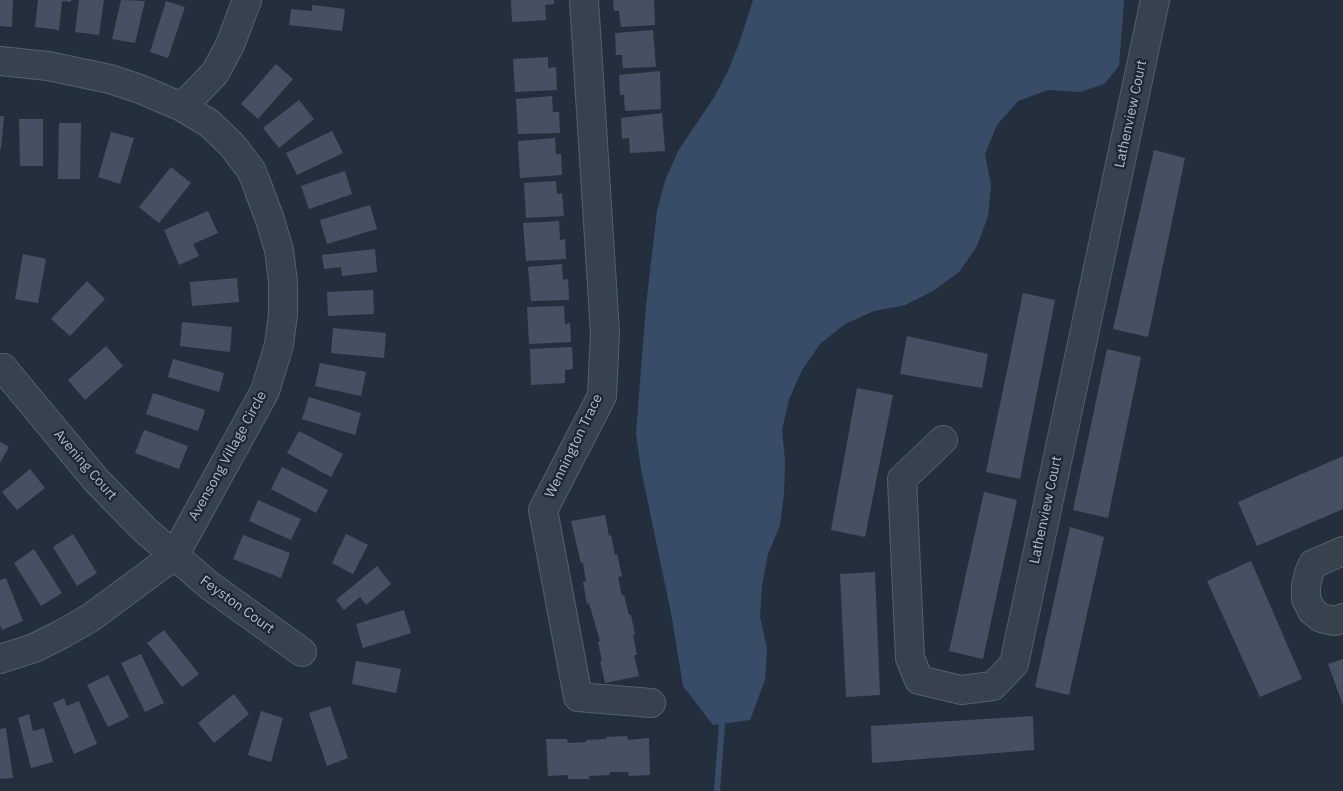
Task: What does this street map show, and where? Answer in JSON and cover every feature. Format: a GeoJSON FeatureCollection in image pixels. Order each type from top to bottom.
{"type":"FeatureCollection","features":[{"type":"Feature","properties":{"kind":"street"},"geometry":{"type":"LineString","coordinates":[[182,107],[215,73],[230,45],[247,0]]}},
{"type":"Feature","properties":{"kind":"street","name":"Wennington Trace"},"geometry":{"type":"LineString","coordinates":[[584,0],[604,333],[602,396],[543,510],[578,697],[651,703]]}},
{"type":"Feature","properties":{"kind":"street","name":"Lathenview Court"},"geometry":{"type":"LineString","coordinates":[[943,440],[902,479],[910,658],[919,680],[961,690],[993,686],[1014,664],[1155,0]]}},
{"type":"Feature","properties":{"kind":"street","name":"Avensong Village Circle"},"geometry":{"type":"LineString","coordinates":[[0,62],[48,66],[94,75],[140,89],[182,107],[215,129],[232,145],[252,170],[279,250],[283,282],[283,314],[279,345],[266,391],[174,556],[90,618],[34,648],[0,660]]}},
{"type":"Feature","properties":{"kind":"street","name":"Avening Court"},"geometry":{"type":"LineString","coordinates":[[2,368],[96,480],[145,530],[174,556]]}},
{"type":"Feature","properties":{"kind":"street"},"geometry":{"type":"LineString","coordinates":[[1343,550],[1313,564],[1306,586],[1306,600],[1312,611],[1320,618],[1335,621],[1343,618]]}},
{"type":"Feature","properties":{"kind":"street","name":"Feyston Court"},"geometry":{"type":"LineString","coordinates":[[174,556],[210,586],[302,652]]}},
{"type":"Feature","properties":{"kind":"water"},"geometry":{"type":"Polygon","coordinates":[[[753,0],[1124,0],[1119,66],[1104,84],[1080,92],[1048,90],[1018,101],[997,125],[985,154],[991,185],[988,216],[977,246],[959,272],[933,291],[905,305],[874,311],[845,324],[820,344],[802,370],[789,399],[782,430],[785,461],[780,525],[768,554],[762,585],[760,617],[767,648],[765,680],[750,720],[713,725],[683,686],[672,618],[641,469],[636,433],[646,306],[657,211],[665,181],[678,151],[713,99],[728,71],[753,0]]]}},
{"type":"Feature","properties":{"kind":"building"},"geometry":{"type":"Polygon","coordinates":[[[0,0],[13,0],[12,27],[0,26],[0,0]]]}},
{"type":"Feature","properties":{"kind":"building"},"geometry":{"type":"Polygon","coordinates":[[[38,0],[71,0],[71,2],[62,1],[59,30],[35,27],[38,0]]]}},
{"type":"Feature","properties":{"kind":"building"},"geometry":{"type":"Polygon","coordinates":[[[79,0],[104,0],[99,35],[75,32],[79,0]]]}},
{"type":"Feature","properties":{"kind":"building"},"geometry":{"type":"Polygon","coordinates":[[[121,0],[145,1],[135,43],[112,39],[121,0]]]}},
{"type":"Feature","properties":{"kind":"building"},"geometry":{"type":"Polygon","coordinates":[[[511,0],[554,0],[554,4],[545,5],[546,20],[512,22],[511,0]]]}},
{"type":"Feature","properties":{"kind":"building"},"geometry":{"type":"Polygon","coordinates":[[[613,0],[654,0],[655,25],[621,27],[619,11],[614,11],[613,0]]]}},
{"type":"Feature","properties":{"kind":"building"},"geometry":{"type":"Polygon","coordinates":[[[166,1],[185,7],[168,58],[150,52],[166,1]]]}},
{"type":"Feature","properties":{"kind":"building"},"geometry":{"type":"Polygon","coordinates":[[[312,5],[345,9],[342,31],[289,25],[291,9],[312,11],[312,5]]]}},
{"type":"Feature","properties":{"kind":"building"},"geometry":{"type":"Polygon","coordinates":[[[653,30],[656,67],[623,68],[622,55],[616,55],[615,33],[653,30]]]}},
{"type":"Feature","properties":{"kind":"building"},"geometry":{"type":"Polygon","coordinates":[[[548,57],[548,68],[556,67],[557,90],[515,92],[513,59],[548,57]]]}},
{"type":"Feature","properties":{"kind":"building"},"geometry":{"type":"Polygon","coordinates":[[[276,64],[293,79],[258,119],[241,104],[276,64]]]}},
{"type":"Feature","properties":{"kind":"building"},"geometry":{"type":"Polygon","coordinates":[[[660,71],[661,109],[625,111],[624,95],[620,95],[619,75],[660,71]]]}},
{"type":"Feature","properties":{"kind":"building"},"geometry":{"type":"Polygon","coordinates":[[[552,96],[553,112],[559,112],[560,133],[518,134],[516,99],[552,96]]]}},
{"type":"Feature","properties":{"kind":"building"},"geometry":{"type":"Polygon","coordinates":[[[299,100],[314,119],[279,148],[263,128],[299,100]]]}},
{"type":"Feature","properties":{"kind":"building"},"geometry":{"type":"Polygon","coordinates":[[[662,113],[665,151],[630,153],[629,138],[622,139],[621,118],[662,113]]]}},
{"type":"Feature","properties":{"kind":"building"},"geometry":{"type":"Polygon","coordinates":[[[0,116],[4,116],[1,149],[0,149],[0,116]]]}},
{"type":"Feature","properties":{"kind":"building"},"geometry":{"type":"Polygon","coordinates":[[[19,119],[43,119],[43,166],[20,166],[19,119]]]}},
{"type":"Feature","properties":{"kind":"building"},"geometry":{"type":"Polygon","coordinates":[[[59,123],[81,123],[80,179],[58,179],[59,123]]]}},
{"type":"Feature","properties":{"kind":"building"},"geometry":{"type":"Polygon","coordinates":[[[332,131],[343,153],[297,175],[286,153],[332,131]]]}},
{"type":"Feature","properties":{"kind":"building"},"geometry":{"type":"Polygon","coordinates":[[[111,132],[134,138],[120,184],[98,177],[111,132]]]}},
{"type":"Feature","properties":{"kind":"building"},"geometry":{"type":"Polygon","coordinates":[[[555,138],[556,154],[561,154],[562,175],[520,178],[518,141],[555,138]]]}},
{"type":"Feature","properties":{"kind":"building"},"geometry":{"type":"Polygon","coordinates":[[[1154,150],[1185,158],[1148,337],[1113,329],[1154,150]]]}},
{"type":"Feature","properties":{"kind":"building"},"geometry":{"type":"Polygon","coordinates":[[[171,167],[191,183],[159,223],[139,207],[171,167]]]}},
{"type":"Feature","properties":{"kind":"building"},"geometry":{"type":"Polygon","coordinates":[[[345,171],[352,194],[309,209],[301,186],[345,171]]]}},
{"type":"Feature","properties":{"kind":"building"},"geometry":{"type":"Polygon","coordinates":[[[556,181],[557,194],[562,193],[564,216],[526,218],[524,183],[556,181]]]}},
{"type":"Feature","properties":{"kind":"building"},"geometry":{"type":"Polygon","coordinates":[[[370,205],[377,229],[327,244],[320,220],[370,205]]]}},
{"type":"Feature","properties":{"kind":"building"},"geometry":{"type":"Polygon","coordinates":[[[208,211],[218,233],[193,244],[199,256],[179,265],[164,230],[208,211]]]}},
{"type":"Feature","properties":{"kind":"building"},"geometry":{"type":"Polygon","coordinates":[[[559,221],[560,240],[565,239],[566,259],[526,261],[523,223],[559,221]]]}},
{"type":"Feature","properties":{"kind":"building"},"geometry":{"type":"Polygon","coordinates":[[[375,249],[377,272],[342,276],[341,267],[324,269],[322,255],[375,249]]]}},
{"type":"Feature","properties":{"kind":"building"},"geometry":{"type":"Polygon","coordinates":[[[23,254],[46,259],[38,303],[15,299],[23,254]]]}},
{"type":"Feature","properties":{"kind":"building"},"geometry":{"type":"Polygon","coordinates":[[[562,264],[563,280],[568,279],[569,300],[531,301],[528,267],[562,264]]]}},
{"type":"Feature","properties":{"kind":"building"},"geometry":{"type":"Polygon","coordinates":[[[237,278],[239,302],[192,306],[190,282],[237,278]]]}},
{"type":"Feature","properties":{"kind":"building"},"geometry":{"type":"Polygon","coordinates":[[[87,281],[105,299],[70,336],[51,319],[87,281]]]}},
{"type":"Feature","properties":{"kind":"building"},"geometry":{"type":"Polygon","coordinates":[[[373,290],[374,314],[328,316],[327,292],[373,290]]]}},
{"type":"Feature","properties":{"kind":"building"},"geometry":{"type":"Polygon","coordinates":[[[1023,293],[1055,300],[1020,479],[986,472],[1023,293]]]}},
{"type":"Feature","properties":{"kind":"building"},"geometry":{"type":"Polygon","coordinates":[[[564,306],[565,324],[570,323],[571,342],[529,344],[527,307],[564,306]]]}},
{"type":"Feature","properties":{"kind":"building"},"geometry":{"type":"Polygon","coordinates":[[[182,322],[232,327],[230,352],[180,346],[182,322]]]}},
{"type":"Feature","properties":{"kind":"building"},"geometry":{"type":"Polygon","coordinates":[[[333,328],[386,333],[384,358],[331,353],[333,328]]]}},
{"type":"Feature","properties":{"kind":"building"},"geometry":{"type":"Polygon","coordinates":[[[907,336],[988,354],[982,388],[900,374],[907,336]]]}},
{"type":"Feature","properties":{"kind":"building"},"geometry":{"type":"Polygon","coordinates":[[[106,346],[123,366],[85,400],[68,380],[106,346]]]}},
{"type":"Feature","properties":{"kind":"building"},"geometry":{"type":"Polygon","coordinates":[[[572,347],[573,369],[565,370],[565,383],[531,385],[530,349],[572,347]]]}},
{"type":"Feature","properties":{"kind":"building"},"geometry":{"type":"Polygon","coordinates":[[[1107,349],[1141,357],[1108,518],[1073,510],[1107,349]]]}},
{"type":"Feature","properties":{"kind":"building"},"geometry":{"type":"Polygon","coordinates":[[[173,359],[224,373],[219,392],[168,377],[173,359]]]}},
{"type":"Feature","properties":{"kind":"building"},"geometry":{"type":"Polygon","coordinates":[[[320,363],[366,372],[361,396],[315,386],[320,363]]]}},
{"type":"Feature","properties":{"kind":"building"},"geometry":{"type":"Polygon","coordinates":[[[857,388],[893,395],[865,537],[831,530],[857,388]]]}},
{"type":"Feature","properties":{"kind":"building"},"geometry":{"type":"Polygon","coordinates":[[[153,393],[205,410],[198,431],[146,414],[153,393]]]}},
{"type":"Feature","properties":{"kind":"building"},"geometry":{"type":"Polygon","coordinates":[[[309,397],[361,413],[355,435],[302,419],[309,397]]]}},
{"type":"Feature","properties":{"kind":"building"},"geometry":{"type":"Polygon","coordinates":[[[144,430],[188,446],[179,469],[135,453],[144,430]]]}},
{"type":"Feature","properties":{"kind":"building"},"geometry":{"type":"Polygon","coordinates":[[[299,431],[343,454],[331,477],[287,453],[299,431]]]}},
{"type":"Feature","properties":{"kind":"building"},"geometry":{"type":"Polygon","coordinates":[[[0,442],[9,447],[0,463],[0,442]]]}},
{"type":"Feature","properties":{"kind":"building"},"geometry":{"type":"Polygon","coordinates":[[[1343,456],[1343,509],[1257,546],[1238,502],[1343,456]]]}},
{"type":"Feature","properties":{"kind":"building"},"geometry":{"type":"Polygon","coordinates":[[[282,467],[328,490],[316,513],[271,489],[282,467]]]}},
{"type":"Feature","properties":{"kind":"building"},"geometry":{"type":"Polygon","coordinates":[[[30,469],[45,488],[17,510],[2,492],[30,469]]]}},
{"type":"Feature","properties":{"kind":"building"},"geometry":{"type":"Polygon","coordinates":[[[984,492],[1017,500],[983,659],[949,651],[984,492]]]}},
{"type":"Feature","properties":{"kind":"building"},"geometry":{"type":"Polygon","coordinates":[[[258,500],[301,519],[291,540],[249,521],[258,500]]]}},
{"type":"Feature","properties":{"kind":"building"},"geometry":{"type":"Polygon","coordinates":[[[605,515],[609,536],[611,535],[622,576],[618,577],[622,596],[624,595],[629,615],[631,615],[637,655],[634,655],[639,676],[605,683],[600,661],[602,661],[598,642],[600,641],[589,603],[587,604],[583,582],[586,581],[583,563],[581,563],[571,521],[605,515]]]}},
{"type":"Feature","properties":{"kind":"building"},"geometry":{"type":"Polygon","coordinates":[[[1070,527],[1104,537],[1069,695],[1035,687],[1070,527]]]}},
{"type":"Feature","properties":{"kind":"building"},"geometry":{"type":"Polygon","coordinates":[[[73,534],[97,573],[77,586],[53,547],[73,534]]]}},
{"type":"Feature","properties":{"kind":"building"},"geometry":{"type":"Polygon","coordinates":[[[346,534],[368,545],[353,574],[332,563],[346,534]]]}},
{"type":"Feature","properties":{"kind":"building"},"geometry":{"type":"Polygon","coordinates":[[[243,535],[290,553],[281,578],[233,559],[243,535]]]}},
{"type":"Feature","properties":{"kind":"building"},"geometry":{"type":"Polygon","coordinates":[[[34,549],[62,593],[41,606],[14,563],[34,549]]]}},
{"type":"Feature","properties":{"kind":"building"},"geometry":{"type":"Polygon","coordinates":[[[1251,561],[1302,679],[1260,697],[1207,581],[1251,561]]]}},
{"type":"Feature","properties":{"kind":"building"},"geometry":{"type":"Polygon","coordinates":[[[377,566],[391,584],[366,605],[360,597],[344,610],[336,600],[377,566]]]}},
{"type":"Feature","properties":{"kind":"building"},"geometry":{"type":"Polygon","coordinates":[[[875,572],[880,695],[846,697],[840,574],[875,572]]]}},
{"type":"Feature","properties":{"kind":"building"},"geometry":{"type":"Polygon","coordinates":[[[6,578],[23,621],[2,630],[0,625],[0,580],[6,578]]]}},
{"type":"Feature","properties":{"kind":"building"},"geometry":{"type":"Polygon","coordinates":[[[404,610],[411,633],[363,648],[356,624],[404,610]]]}},
{"type":"Feature","properties":{"kind":"building"},"geometry":{"type":"Polygon","coordinates":[[[164,630],[199,674],[182,687],[147,643],[164,630]]]}},
{"type":"Feature","properties":{"kind":"building"},"geometry":{"type":"Polygon","coordinates":[[[141,654],[164,703],[145,712],[121,663],[141,654]]]}},
{"type":"Feature","properties":{"kind":"building"},"geometry":{"type":"Polygon","coordinates":[[[1343,659],[1343,705],[1328,664],[1343,659]]]}},
{"type":"Feature","properties":{"kind":"building"},"geometry":{"type":"Polygon","coordinates":[[[356,661],[401,669],[396,693],[352,684],[356,661]]]}},
{"type":"Feature","properties":{"kind":"building"},"geometry":{"type":"Polygon","coordinates":[[[108,675],[129,717],[108,727],[87,685],[108,675]]]}},
{"type":"Feature","properties":{"kind":"building"},"geometry":{"type":"Polygon","coordinates":[[[234,694],[249,714],[214,743],[198,723],[234,694]]]}},
{"type":"Feature","properties":{"kind":"building"},"geometry":{"type":"Polygon","coordinates":[[[64,698],[67,706],[79,701],[97,744],[74,754],[53,703],[64,698]]]}},
{"type":"Feature","properties":{"kind":"building"},"geometry":{"type":"Polygon","coordinates":[[[330,706],[348,758],[327,766],[309,713],[330,706]]]}},
{"type":"Feature","properties":{"kind":"building"},"geometry":{"type":"Polygon","coordinates":[[[261,711],[283,718],[271,762],[248,755],[261,711]]]}},
{"type":"Feature","properties":{"kind":"building"},"geometry":{"type":"Polygon","coordinates":[[[29,714],[33,731],[44,728],[53,762],[31,768],[18,718],[29,714]]]}},
{"type":"Feature","properties":{"kind":"building"},"geometry":{"type":"Polygon","coordinates":[[[1033,716],[1034,750],[872,763],[871,726],[1033,716]]]}},
{"type":"Feature","properties":{"kind":"building"},"geometry":{"type":"Polygon","coordinates":[[[6,728],[13,778],[0,779],[0,729],[6,728]]]}},
{"type":"Feature","properties":{"kind":"building"},"geometry":{"type":"Polygon","coordinates":[[[627,736],[628,740],[649,738],[650,775],[629,776],[628,772],[610,772],[610,775],[589,776],[589,779],[568,779],[568,775],[548,776],[546,739],[567,739],[568,743],[627,736]]]}},
{"type":"Feature","properties":{"kind":"waterway"},"geometry":{"type":"LineString","coordinates":[[717,791],[722,724]]}}]}
